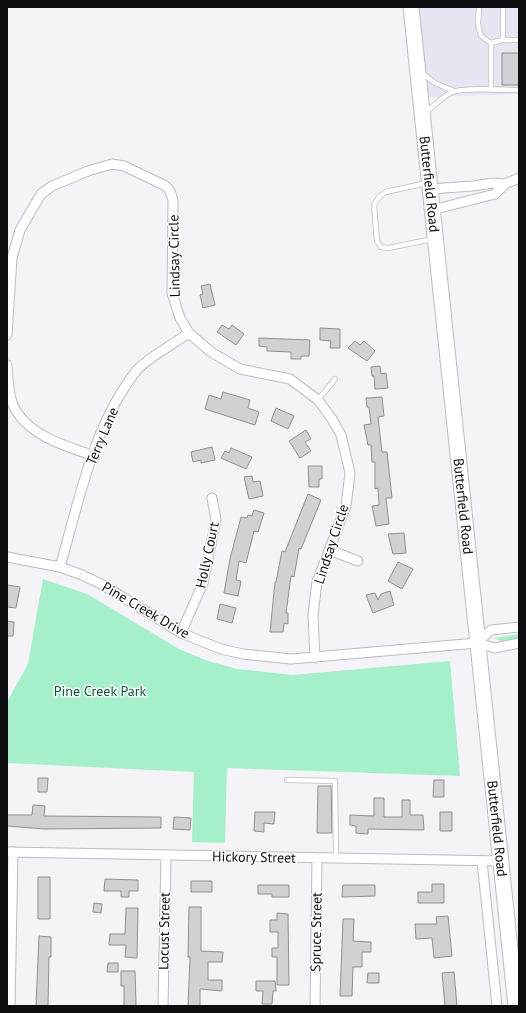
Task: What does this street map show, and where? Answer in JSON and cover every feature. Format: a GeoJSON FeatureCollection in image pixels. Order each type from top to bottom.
{"type":"FeatureCollection","features":[{"type":"Feature","properties":{"kind":"main road","name":"Butterfield Road"},"geometry":{"type":"LineString","coordinates":[[411,7],[516,1006]]}},
{"type":"Feature","properties":{"kind":"street","name":"Lindsay Circle"},"geometry":{"type":"LineString","coordinates":[[7,335],[12,258],[20,230],[41,194],[52,186],[88,171],[112,164],[124,166],[160,183],[170,191],[173,200],[174,212],[172,293],[180,318],[189,333],[211,352],[240,369],[290,379],[318,400],[332,419],[341,435],[350,473],[346,506],[317,582],[313,615],[315,658]]}},
{"type":"Feature","properties":{"kind":"street"},"geometry":{"type":"LineString","coordinates":[[432,210],[495,194],[505,184],[519,178]]}},
{"type":"Feature","properties":{"kind":"street"},"geometry":{"type":"LineString","coordinates":[[429,186],[473,186],[493,183],[505,184]]}},
{"type":"Feature","properties":{"kind":"street","name":"Terry Lane"},"geometry":{"type":"LineString","coordinates":[[60,567],[92,455],[115,404],[138,369],[189,333]]}},
{"type":"Feature","properties":{"kind":"street"},"geometry":{"type":"LineString","coordinates":[[7,365],[13,404],[22,417],[38,432],[62,446],[92,455]]}},
{"type":"Feature","properties":{"kind":"street","name":"Holly Court"},"geometry":{"type":"LineString","coordinates":[[181,633],[203,583],[216,520],[212,498]]}},
{"type":"Feature","properties":{"kind":"street"},"geometry":{"type":"LineString","coordinates":[[329,550],[358,561]]}},
{"type":"Feature","properties":{"kind":"street","name":"Pine Creek Drive"},"geometry":{"type":"LineString","coordinates":[[7,557],[60,567],[103,585],[181,633],[221,649],[244,654],[291,659],[478,643],[495,648],[519,643]]}},
{"type":"Feature","properties":{"kind":"street"},"geometry":{"type":"LineString","coordinates":[[478,643],[491,630],[519,627]]}},
{"type":"Feature","properties":{"kind":"street"},"geometry":{"type":"LineString","coordinates":[[10,852],[10,1006]]}},
{"type":"Feature","properties":{"kind":"street","name":"Hickory Street"},"geometry":{"type":"LineString","coordinates":[[10,852],[501,861]]}},
{"type":"Feature","properties":{"kind":"street","name":"Locust Street"},"geometry":{"type":"LineString","coordinates":[[163,1006],[166,856]]}},
{"type":"Feature","properties":{"kind":"street","name":"Spruce Street"},"geometry":{"type":"LineString","coordinates":[[315,1006],[317,858]]}},
{"type":"Feature","properties":{"kind":"street"},"geometry":{"type":"LineString","coordinates":[[482,861],[497,1006]]}},
{"type":"Feature","properties":{"kind":"lane"},"geometry":{"type":"LineString","coordinates":[[479,7],[478,24],[481,36],[491,43],[503,40],[519,40]]}},
{"type":"Feature","properties":{"kind":"lane"},"geometry":{"type":"LineString","coordinates":[[503,7],[503,40]]}},
{"type":"Feature","properties":{"kind":"lane"},"geometry":{"type":"LineString","coordinates":[[491,43],[491,89]]}},
{"type":"Feature","properties":{"kind":"lane"},"geometry":{"type":"LineString","coordinates":[[417,70],[435,83],[454,91],[491,89],[519,90]]}},
{"type":"Feature","properties":{"kind":"lane"},"geometry":{"type":"LineString","coordinates":[[422,115],[454,91]]}},
{"type":"Feature","properties":{"kind":"lane"},"geometry":{"type":"LineString","coordinates":[[429,186],[385,192],[379,197],[374,205],[377,241],[381,247],[388,248],[435,239]]}},
{"type":"Feature","properties":{"kind":"lane"},"geometry":{"type":"LineString","coordinates":[[318,400],[335,379]]}},
{"type":"Feature","properties":{"kind":"lane"},"geometry":{"type":"LineString","coordinates":[[287,780],[335,781],[336,859]]}},
{"type":"Feature","properties":{"kind":"shaded area"},"geometry":{"type":"Polygon","coordinates":[[[419,7],[519,7],[519,94],[426,97],[419,7]]]}},
{"type":"Feature","properties":{"kind":"green space","name":"Pine Creek Park"},"geometry":{"type":"Polygon","coordinates":[[[43,579],[87,594],[179,649],[208,661],[237,669],[292,675],[450,661],[460,776],[227,768],[225,843],[192,842],[194,772],[7,763],[7,702],[28,664],[43,579]]]}},
{"type":"Feature","properties":{"kind":"green space"},"geometry":{"type":"Polygon","coordinates":[[[519,634],[519,639],[501,641],[493,638],[519,634]]]}},
{"type":"Feature","properties":{"kind":"building"},"geometry":{"type":"Polygon","coordinates":[[[502,53],[519,53],[519,85],[502,85],[502,53]]]}},
{"type":"Feature","properties":{"kind":"building"},"geometry":{"type":"Polygon","coordinates":[[[210,284],[215,305],[203,308],[200,295],[203,294],[201,286],[210,284]]]}},
{"type":"Feature","properties":{"kind":"building"},"geometry":{"type":"Polygon","coordinates":[[[222,325],[229,329],[232,325],[244,334],[236,345],[217,332],[222,325]]]}},
{"type":"Feature","properties":{"kind":"building"},"geometry":{"type":"Polygon","coordinates":[[[320,328],[340,329],[340,348],[330,348],[331,341],[320,340],[320,328]]]}},
{"type":"Feature","properties":{"kind":"building"},"geometry":{"type":"Polygon","coordinates":[[[259,338],[310,340],[309,356],[301,356],[301,359],[291,359],[291,352],[267,351],[267,347],[259,346],[259,338]]]}},
{"type":"Feature","properties":{"kind":"building"},"geometry":{"type":"Polygon","coordinates":[[[355,341],[360,345],[364,341],[375,351],[367,361],[348,348],[355,341]]]}},
{"type":"Feature","properties":{"kind":"building"},"geometry":{"type":"Polygon","coordinates":[[[380,366],[381,374],[386,373],[388,388],[375,389],[374,376],[372,376],[371,367],[380,366]]]}},
{"type":"Feature","properties":{"kind":"building"},"geometry":{"type":"Polygon","coordinates":[[[223,392],[250,400],[248,408],[259,412],[255,425],[205,409],[209,395],[221,399],[223,392]]]}},
{"type":"Feature","properties":{"kind":"building"},"geometry":{"type":"Polygon","coordinates":[[[382,397],[384,416],[378,417],[382,452],[387,452],[392,498],[386,498],[389,524],[376,526],[372,506],[379,505],[378,488],[375,489],[375,462],[372,462],[371,445],[368,445],[364,425],[371,424],[369,407],[367,407],[366,398],[382,397]]]}},
{"type":"Feature","properties":{"kind":"building"},"geometry":{"type":"Polygon","coordinates":[[[276,408],[294,416],[288,429],[271,421],[276,408]]]}},
{"type":"Feature","properties":{"kind":"building"},"geometry":{"type":"Polygon","coordinates":[[[306,430],[311,439],[305,442],[311,451],[300,458],[289,441],[306,430]]]}},
{"type":"Feature","properties":{"kind":"building"},"geometry":{"type":"Polygon","coordinates":[[[212,447],[215,460],[201,463],[201,460],[193,462],[191,452],[212,447]]]}},
{"type":"Feature","properties":{"kind":"building"},"geometry":{"type":"Polygon","coordinates":[[[231,448],[252,457],[246,469],[221,458],[225,451],[229,453],[231,448]]]}},
{"type":"Feature","properties":{"kind":"building"},"geometry":{"type":"Polygon","coordinates":[[[308,466],[322,466],[322,479],[319,479],[319,487],[309,487],[308,466]]]}},
{"type":"Feature","properties":{"kind":"building"},"geometry":{"type":"Polygon","coordinates":[[[252,476],[253,482],[260,481],[263,496],[249,499],[244,477],[252,476]]]}},
{"type":"Feature","properties":{"kind":"building"},"geometry":{"type":"Polygon","coordinates":[[[308,494],[321,500],[301,549],[299,548],[294,577],[291,576],[286,613],[288,613],[288,624],[284,623],[283,632],[270,632],[275,582],[282,551],[285,552],[308,494]]]}},
{"type":"Feature","properties":{"kind":"building"},"geometry":{"type":"Polygon","coordinates":[[[254,510],[264,513],[258,532],[254,531],[246,563],[239,561],[236,580],[241,581],[238,596],[224,593],[230,559],[241,517],[247,518],[248,515],[252,516],[254,510]]]}},
{"type":"Feature","properties":{"kind":"building"},"geometry":{"type":"Polygon","coordinates":[[[404,533],[406,553],[393,554],[388,534],[404,533]]]}},
{"type":"Feature","properties":{"kind":"building"},"geometry":{"type":"Polygon","coordinates":[[[398,562],[413,569],[402,589],[388,581],[398,562]]]}},
{"type":"Feature","properties":{"kind":"building"},"geometry":{"type":"Polygon","coordinates":[[[7,585],[20,587],[16,608],[7,607],[7,585]]]}},
{"type":"Feature","properties":{"kind":"building"},"geometry":{"type":"Polygon","coordinates":[[[390,591],[394,605],[373,613],[366,595],[375,593],[378,600],[381,594],[390,591]]]}},
{"type":"Feature","properties":{"kind":"building"},"geometry":{"type":"Polygon","coordinates":[[[220,604],[236,608],[232,623],[217,619],[220,604]]]}},
{"type":"Feature","properties":{"kind":"building"},"geometry":{"type":"Polygon","coordinates":[[[7,621],[14,622],[13,636],[7,636],[7,621]]]}},
{"type":"Feature","properties":{"kind":"building"},"geometry":{"type":"Polygon","coordinates":[[[38,778],[48,778],[47,792],[38,792],[38,778]]]}},
{"type":"Feature","properties":{"kind":"building"},"geometry":{"type":"Polygon","coordinates":[[[434,780],[444,780],[444,797],[433,797],[434,780]]]}},
{"type":"Feature","properties":{"kind":"building"},"geometry":{"type":"Polygon","coordinates":[[[318,786],[331,786],[332,833],[317,833],[318,786]]]}},
{"type":"Feature","properties":{"kind":"building"},"geometry":{"type":"Polygon","coordinates":[[[374,798],[384,798],[384,817],[402,817],[402,800],[410,800],[410,815],[423,815],[424,830],[368,829],[368,834],[356,833],[356,826],[350,825],[350,815],[374,816],[374,798]]]}},
{"type":"Feature","properties":{"kind":"building"},"geometry":{"type":"Polygon","coordinates":[[[33,805],[45,806],[44,816],[161,817],[161,828],[44,829],[7,826],[7,815],[32,815],[33,805]]]}},
{"type":"Feature","properties":{"kind":"building"},"geometry":{"type":"Polygon","coordinates":[[[255,812],[275,812],[274,824],[264,823],[264,832],[254,831],[255,812]]]}},
{"type":"Feature","properties":{"kind":"building"},"geometry":{"type":"Polygon","coordinates":[[[440,812],[452,812],[452,831],[440,831],[440,812]]]}},
{"type":"Feature","properties":{"kind":"building"},"geometry":{"type":"Polygon","coordinates":[[[174,817],[191,818],[190,830],[173,829],[174,817]]]}},
{"type":"Feature","properties":{"kind":"building"},"geometry":{"type":"Polygon","coordinates":[[[38,877],[50,877],[50,919],[38,919],[38,877]]]}},
{"type":"Feature","properties":{"kind":"building"},"geometry":{"type":"Polygon","coordinates":[[[105,879],[138,880],[138,891],[129,891],[129,897],[121,897],[121,891],[104,891],[105,879]]]}},
{"type":"Feature","properties":{"kind":"building"},"geometry":{"type":"Polygon","coordinates":[[[191,881],[212,881],[212,892],[191,892],[191,881]]]}},
{"type":"Feature","properties":{"kind":"building"},"geometry":{"type":"Polygon","coordinates":[[[432,884],[444,884],[444,903],[418,903],[418,892],[432,892],[432,884]]]}},
{"type":"Feature","properties":{"kind":"building"},"geometry":{"type":"Polygon","coordinates":[[[258,885],[289,885],[289,897],[272,897],[272,894],[258,894],[258,885]]]}},
{"type":"Feature","properties":{"kind":"building"},"geometry":{"type":"Polygon","coordinates":[[[343,885],[375,885],[375,896],[342,897],[343,885]]]}},
{"type":"Feature","properties":{"kind":"building"},"geometry":{"type":"Polygon","coordinates":[[[94,903],[102,904],[101,913],[93,912],[94,903]]]}},
{"type":"Feature","properties":{"kind":"building"},"geometry":{"type":"Polygon","coordinates":[[[189,907],[201,907],[201,951],[223,952],[222,962],[208,962],[208,980],[222,980],[222,991],[200,989],[200,1006],[188,1006],[190,957],[188,957],[189,907]]]}},
{"type":"Feature","properties":{"kind":"building"},"geometry":{"type":"Polygon","coordinates":[[[126,908],[138,908],[137,958],[125,957],[126,945],[109,945],[110,934],[125,934],[126,908]]]}},
{"type":"Feature","properties":{"kind":"building"},"geometry":{"type":"Polygon","coordinates":[[[277,913],[288,914],[289,985],[277,985],[277,957],[272,957],[272,948],[278,948],[278,932],[270,932],[270,920],[277,920],[277,913]]]}},
{"type":"Feature","properties":{"kind":"building"},"geometry":{"type":"Polygon","coordinates":[[[448,916],[452,956],[434,958],[432,938],[416,939],[415,924],[437,924],[436,917],[448,916]]]}},
{"type":"Feature","properties":{"kind":"building"},"geometry":{"type":"Polygon","coordinates":[[[343,919],[354,919],[353,941],[371,942],[371,952],[362,952],[362,967],[353,967],[352,996],[340,996],[343,919]]]}},
{"type":"Feature","properties":{"kind":"building"},"geometry":{"type":"Polygon","coordinates":[[[39,936],[51,937],[48,1006],[36,1006],[39,936]]]}},
{"type":"Feature","properties":{"kind":"building"},"geometry":{"type":"Polygon","coordinates":[[[108,963],[118,963],[118,972],[107,972],[108,963]]]}},
{"type":"Feature","properties":{"kind":"building"},"geometry":{"type":"Polygon","coordinates":[[[121,971],[135,971],[136,1006],[124,1006],[124,986],[121,986],[121,971]]]}},
{"type":"Feature","properties":{"kind":"building"},"geometry":{"type":"Polygon","coordinates":[[[454,972],[457,1006],[445,1006],[442,973],[454,972]]]}},
{"type":"Feature","properties":{"kind":"building"},"geometry":{"type":"Polygon","coordinates":[[[368,973],[379,973],[379,983],[367,983],[368,973]]]}},
{"type":"Feature","properties":{"kind":"building"},"geometry":{"type":"Polygon","coordinates":[[[256,981],[275,981],[276,991],[273,991],[272,1004],[262,1004],[263,991],[256,991],[256,981]]]}}]}
